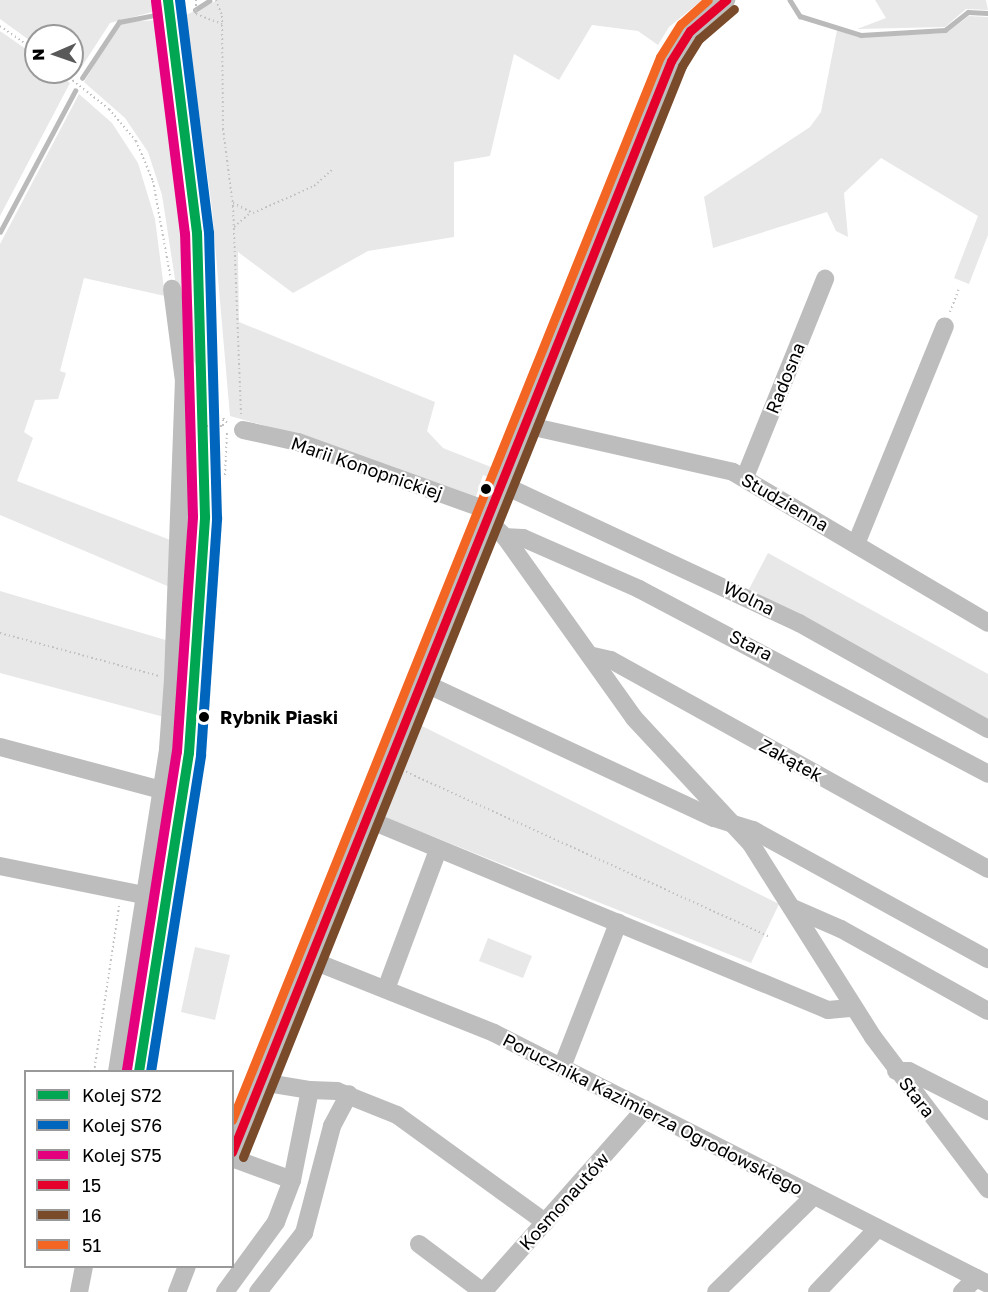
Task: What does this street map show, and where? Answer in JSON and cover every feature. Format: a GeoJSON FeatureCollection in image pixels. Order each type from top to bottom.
{"type":"FeatureCollection","features":[{"type":"Feature","properties":{"kind":"street"},"geometry":{"type":"LineString","coordinates":[[234,1148],[674,55],[690,31],[726,0]]}},
{"type":"Feature","properties":{"kind":"street","name":"Radosna"},"geometry":{"type":"LineString","coordinates":[[745,477],[825,279]]}},
{"type":"Feature","properties":{"kind":"street"},"geometry":{"type":"LineString","coordinates":[[117,1070],[162,790],[173,679],[184,381],[172,289]]}},
{"type":"Feature","properties":{"kind":"street"},"geometry":{"type":"LineString","coordinates":[[856,544],[945,326]]}},
{"type":"Feature","properties":{"kind":"street","name":"Studzienna"},"geometry":{"type":"LineString","coordinates":[[525,425],[745,477],[988,623]]}},
{"type":"Feature","properties":{"kind":"street","name":"Marii Konopnickiej"},"geometry":{"type":"LineString","coordinates":[[235,428],[298,442],[489,516]]}},
{"type":"Feature","properties":{"kind":"street","name":"Wolna"},"geometry":{"type":"LineString","coordinates":[[501,484],[799,623],[988,729]]}},
{"type":"Feature","properties":{"kind":"street","name":"Stara"},"geometry":{"type":"LineString","coordinates":[[489,516],[592,656],[634,718],[733,822],[795,909],[853,1008],[896,1071],[988,1189]]}},
{"type":"Feature","properties":{"kind":"street","name":"Stara"},"geometry":{"type":"LineString","coordinates":[[506,537],[523,538],[639,589],[988,774]]}},
{"type":"Feature","properties":{"kind":"street","name":"Zakątek"},"geometry":{"type":"LineString","coordinates":[[592,656],[611,660],[988,869]]}},
{"type":"Feature","properties":{"kind":"street"},"geometry":{"type":"LineString","coordinates":[[422,682],[733,822],[988,958]]}},
{"type":"Feature","properties":{"kind":"street"},"geometry":{"type":"LineString","coordinates":[[0,747],[162,790]]}},
{"type":"Feature","properties":{"kind":"street"},"geometry":{"type":"LineString","coordinates":[[367,819],[828,1010],[853,1008]]}},
{"type":"Feature","properties":{"kind":"street"},"geometry":{"type":"LineString","coordinates":[[386,989],[438,850]]}},
{"type":"Feature","properties":{"kind":"street"},"geometry":{"type":"LineString","coordinates":[[0,866],[144,895]]}},
{"type":"Feature","properties":{"kind":"street"},"geometry":{"type":"LineString","coordinates":[[795,909],[841,928],[988,1011]]}},
{"type":"Feature","properties":{"kind":"street"},"geometry":{"type":"LineString","coordinates":[[562,1067],[618,923]]}},
{"type":"Feature","properties":{"kind":"street","name":"Porucznika Kazimierza Ogrodowskiego"},"geometry":{"type":"LineString","coordinates":[[311,960],[386,989],[562,1067],[982,1281]]}},
{"type":"Feature","properties":{"kind":"street"},"geometry":{"type":"LineString","coordinates":[[896,1071],[909,1071],[988,1111]]}},
{"type":"Feature","properties":{"kind":"street"},"geometry":{"type":"LineString","coordinates":[[261,1082],[349,1094],[397,1115],[545,1222]]}},
{"type":"Feature","properties":{"kind":"street"},"geometry":{"type":"LineString","coordinates":[[225,1292],[276,1222],[292,1180],[310,1090]]}},
{"type":"Feature","properties":{"kind":"street"},"geometry":{"type":"LineString","coordinates":[[258,1292],[304,1233],[333,1126],[349,1094]]}},
{"type":"Feature","properties":{"kind":"street","name":"Kosmonautów"},"geometry":{"type":"LineString","coordinates":[[483,1292],[645,1109]]}},
{"type":"Feature","properties":{"kind":"street"},"geometry":{"type":"LineString","coordinates":[[234,1159],[292,1180]]}},
{"type":"Feature","properties":{"kind":"street"},"geometry":{"type":"LineString","coordinates":[[716,1292],[814,1196]]}},
{"type":"Feature","properties":{"kind":"street"},"geometry":{"type":"LineString","coordinates":[[817,1292],[878,1228]]}},
{"type":"Feature","properties":{"kind":"street"},"geometry":{"type":"LineString","coordinates":[[419,1244],[483,1292]]}},
{"type":"Feature","properties":{"kind":"street"},"geometry":{"type":"LineString","coordinates":[[80,1292],[84,1268]]}},
{"type":"Feature","properties":{"kind":"street"},"geometry":{"type":"LineString","coordinates":[[962,1292],[982,1281]]}},
{"type":"Feature","properties":{"kind":"path"},"geometry":{"type":"LineString","coordinates":[[196,0],[196,15],[222,24]]}},
{"type":"Feature","properties":{"kind":"path"},"geometry":{"type":"LineString","coordinates":[[216,0],[222,24],[223,129],[234,228],[235,428],[225,475]]}},
{"type":"Feature","properties":{"kind":"path"},"geometry":{"type":"LineString","coordinates":[[0,26],[24,43]]}},
{"type":"Feature","properties":{"kind":"path"},"geometry":{"type":"LineString","coordinates":[[77,84],[109,109],[136,141],[153,181],[172,289]]}},
{"type":"Feature","properties":{"kind":"path"},"geometry":{"type":"LineString","coordinates":[[234,228],[253,213],[314,186],[334,168]]}},
{"type":"Feature","properties":{"kind":"path"},"geometry":{"type":"LineString","coordinates":[[233,203],[253,213]]}},
{"type":"Feature","properties":{"kind":"path"},"geometry":{"type":"LineString","coordinates":[[945,326],[959,289]]}},
{"type":"Feature","properties":{"kind":"path"},"geometry":{"type":"LineString","coordinates":[[190,426],[198,433],[198,426],[223,426],[223,418],[235,428]]}},
{"type":"Feature","properties":{"kind":"path"},"geometry":{"type":"LineString","coordinates":[[0,633],[173,679]]}},
{"type":"Feature","properties":{"kind":"path"},"geometry":{"type":"LineString","coordinates":[[402,770],[768,936]]}},
{"type":"Feature","properties":{"kind":"path"},"geometry":{"type":"LineString","coordinates":[[94,1070],[121,891]]}},
{"type":"Feature","properties":{"kind":"shaded area"},"geometry":{"type":"Polygon","coordinates":[[[0,0],[158,0],[160,10],[110,23],[84,63],[84,24],[24,24],[24,36],[0,19],[0,0]]]}},
{"type":"Feature","properties":{"kind":"shaded area"},"geometry":{"type":"Polygon","coordinates":[[[218,0],[702,0],[669,27],[658,45],[638,31],[592,25],[559,80],[514,54],[490,156],[454,162],[454,237],[368,251],[293,293],[238,252],[239,322],[435,402],[427,431],[443,448],[496,469],[493,479],[483,475],[475,500],[299,435],[230,416],[212,209],[186,15],[218,0]]]}},
{"type":"Feature","properties":{"kind":"shaded area"},"geometry":{"type":"Polygon","coordinates":[[[875,0],[986,0],[988,10],[966,9],[945,27],[857,29],[886,18],[875,0]]]}},
{"type":"Feature","properties":{"kind":"shaded area"},"geometry":{"type":"Polygon","coordinates":[[[969,16],[988,17],[988,235],[969,284],[954,278],[978,216],[881,158],[844,193],[848,237],[836,231],[827,212],[713,248],[704,197],[810,127],[821,112],[837,30],[863,37],[946,33],[969,16]]]}},
{"type":"Feature","properties":{"kind":"shaded area"},"geometry":{"type":"Polygon","coordinates":[[[161,20],[183,183],[197,367],[185,344],[162,195],[148,152],[125,118],[84,82],[120,22],[161,20]]]}},
{"type":"Feature","properties":{"kind":"shaded area"},"geometry":{"type":"Polygon","coordinates":[[[0,31],[24,48],[24,84],[69,84],[0,216],[0,31]]]}},
{"type":"Feature","properties":{"kind":"shaded area"},"geometry":{"type":"Polygon","coordinates":[[[79,94],[112,123],[138,163],[155,219],[165,296],[84,278],[60,371],[66,373],[58,399],[35,400],[24,432],[33,438],[17,481],[173,541],[172,588],[0,515],[0,244],[79,94]]]}},
{"type":"Feature","properties":{"kind":"shaded area"},"geometry":{"type":"Polygon","coordinates":[[[768,553],[988,674],[988,722],[747,593],[768,553]]]}},
{"type":"Feature","properties":{"kind":"shaded area"},"geometry":{"type":"Polygon","coordinates":[[[0,591],[169,641],[164,717],[0,673],[0,591]]]}},
{"type":"Feature","properties":{"kind":"shaded area"},"geometry":{"type":"Polygon","coordinates":[[[418,724],[779,904],[751,963],[384,817],[418,724]]]}},
{"type":"Feature","properties":{"kind":"shaded area"},"geometry":{"type":"Polygon","coordinates":[[[488,938],[532,956],[523,978],[479,961],[488,938]]]}},
{"type":"Feature","properties":{"kind":"shaded area"},"geometry":{"type":"Polygon","coordinates":[[[195,947],[230,955],[215,1020],[181,1012],[195,947]]]}},
{"type":"Feature","properties":{"kind":"waterway"},"geometry":{"type":"LineString","coordinates":[[790,0],[800,16],[861,35],[945,30],[968,12],[988,13]]}},
{"type":"Feature","properties":{"kind":"waterway"},"geometry":{"type":"LineString","coordinates":[[195,10],[209,1]]}},
{"type":"Feature","properties":{"kind":"waterway"},"geometry":{"type":"LineString","coordinates":[[84,75],[119,22],[151,16]]}},
{"type":"Feature","properties":{"kind":"waterway"},"geometry":{"type":"LineString","coordinates":[[0,232],[75,91]]}},
{"type":"Feature","properties":{"kind":"rail line","name":"S72"},"geometry":{"type":"LineString","coordinates":[[139,1070],[189,753],[205,517],[197,233],[168,0]]}},
{"type":"Feature","properties":{"kind":"rail line","name":"S76"},"geometry":{"type":"LineString","coordinates":[[151,1070],[201,755],[217,518],[209,233],[180,0]]}},
{"type":"Feature","properties":{"kind":"rail line","name":"S75"},"geometry":{"type":"LineString","coordinates":[[127,1070],[177,752],[193,517],[185,234],[156,1]]}},
{"type":"Feature","properties":{"kind":"transit line","name":"51"},"geometry":{"type":"LineString","coordinates":[[234,1115],[660,57],[681,24],[708,0]]}},
{"type":"Feature","properties":{"kind":"transit line","name":"15"},"geometry":{"type":"LineString","coordinates":[[234,1147],[671,61],[690,31],[726,0]]}},
{"type":"Feature","properties":{"kind":"transit line","name":"16"},"geometry":{"type":"LineString","coordinates":[[243,1157],[682,66],[699,39],[734,9]]}},
{"type":"Feature","properties":{"kind":"place","name":"Rybnik Piaski"},"geometry":{"type":"Point","coordinates":[204,717]}}]}
